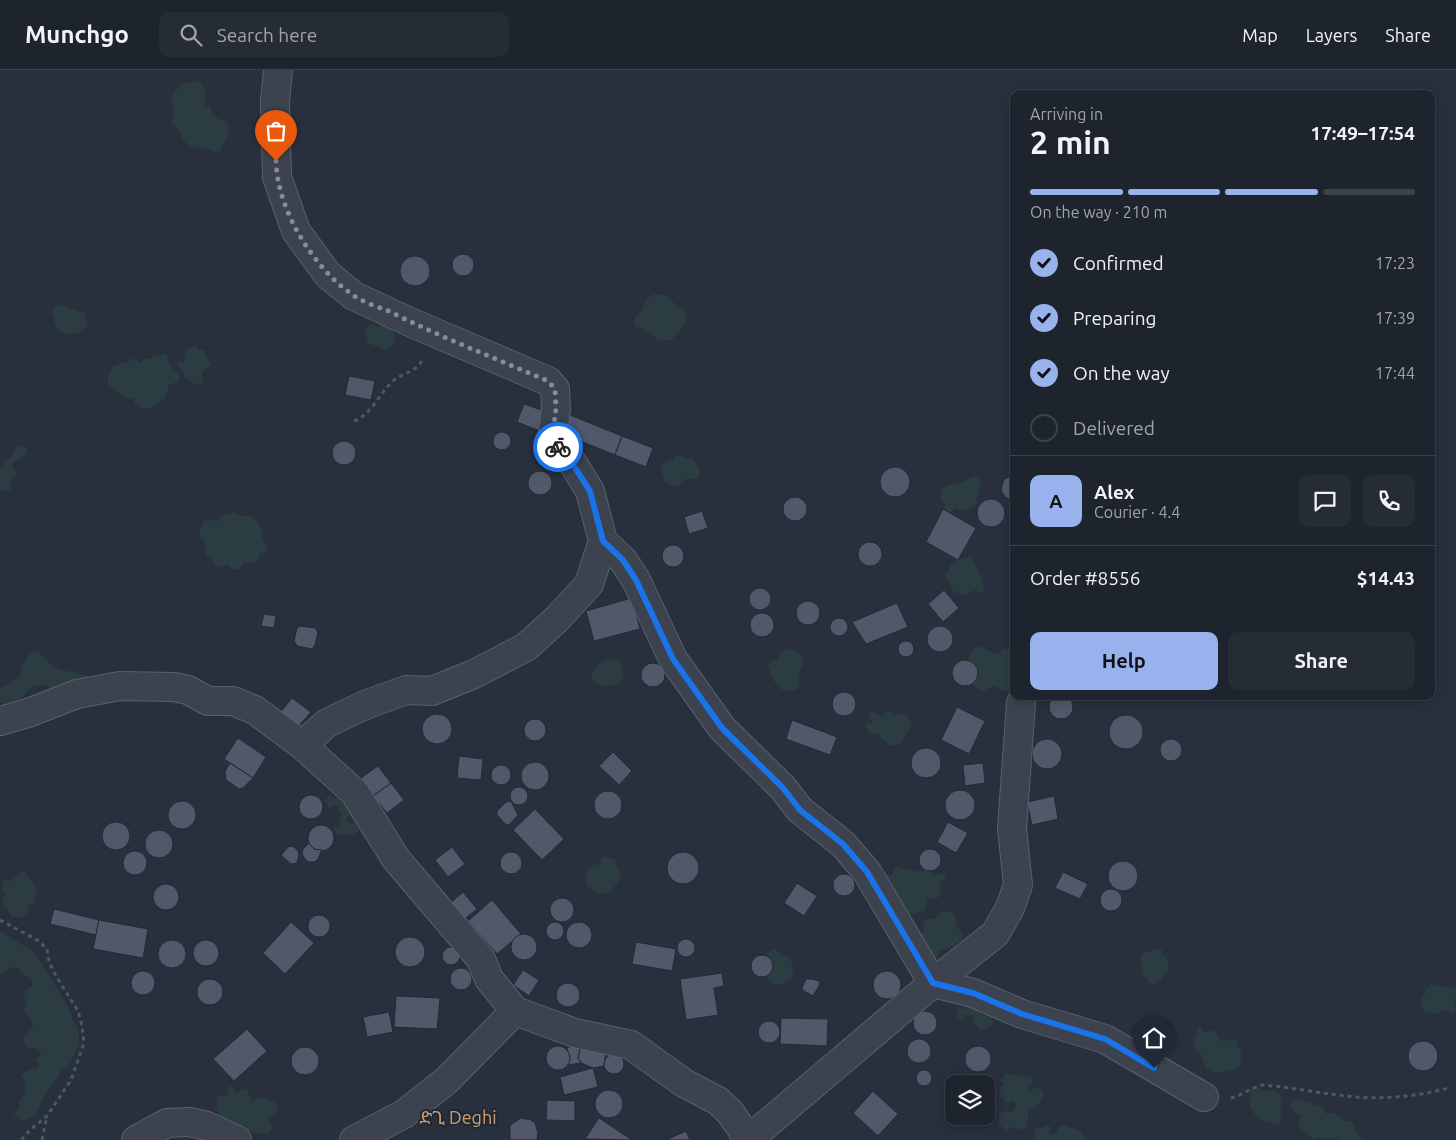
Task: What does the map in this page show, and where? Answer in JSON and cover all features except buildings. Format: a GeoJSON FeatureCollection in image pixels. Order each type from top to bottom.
{"type":"FeatureCollection","features":[{"type":"Feature","properties":{"kind":"street"},"geometry":{"type":"LineString","coordinates":[[278,70],[275,102],[277,177],[296,231],[328,275],[354,296],[548,381],[555,389],[556,409],[552,438],[574,466],[590,491],[603,541],[623,560],[632,573],[673,659],[722,728],[783,788],[800,810],[843,844],[867,872],[933,983],[973,993],[1022,1014],[1105,1039],[1204,1097]]}},
{"type":"Feature","properties":{"kind":"street"},"geometry":{"type":"LineString","coordinates":[[302,745],[327,724],[366,705],[406,690],[432,691],[474,674],[526,647],[557,620],[589,584],[603,541]]}},
{"type":"Feature","properties":{"kind":"street"},"geometry":{"type":"LineString","coordinates":[[0,721],[28,713],[77,694],[120,686],[174,687],[188,690],[208,702],[233,701],[255,710],[302,745],[355,793],[396,859],[480,959],[489,979],[516,1010],[575,1033],[631,1045],[684,1083],[718,1100],[729,1111],[747,1140],[933,983],[995,934],[1010,908],[1018,885],[1012,828],[1021,703]]}},
{"type":"Feature","properties":{"kind":"street"},"geometry":{"type":"LineString","coordinates":[[354,1140],[404,1114],[447,1080],[516,1010]]}},
{"type":"Feature","properties":{"kind":"street"},"geometry":{"type":"LineString","coordinates":[[136,1140],[166,1123],[189,1122],[208,1126],[237,1140]]}},
{"type":"Feature","properties":{"kind":"path"},"geometry":{"type":"LineString","coordinates":[[354,421],[368,413],[381,394],[398,377],[415,370],[419,366],[425,351],[419,326]]}},
{"type":"Feature","properties":{"kind":"path"},"geometry":{"type":"LineString","coordinates":[[0,920],[39,941],[46,948],[49,962],[65,992],[78,1011],[82,1026],[84,1043],[71,1080],[48,1116],[42,1140]]}},
{"type":"Feature","properties":{"kind":"path"},"geometry":{"type":"LineString","coordinates":[[1204,1097],[1219,1101],[1238,1096],[1251,1088],[1262,1085],[1348,1096],[1376,1097],[1396,1097],[1436,1092],[1448,1088]]}},
{"type":"Feature","properties":{"kind":"path"},"geometry":{"type":"LineString","coordinates":[[21,1140],[30,1129],[48,1116]]}},
{"type":"Feature","properties":{"kind":"shaded area"},"geometry":{"type":"Polygon","coordinates":[[[199,80],[205,92],[204,105],[211,107],[211,111],[218,119],[224,120],[229,124],[227,137],[220,151],[216,152],[190,146],[185,142],[178,129],[172,125],[171,121],[175,117],[172,105],[173,93],[182,84],[199,80]]]}},
{"type":"Feature","properties":{"kind":"shaded area"},"geometry":{"type":"Polygon","coordinates":[[[657,294],[668,298],[683,309],[686,314],[684,326],[671,340],[659,340],[642,328],[635,327],[634,319],[643,309],[647,299],[657,294]]]}},
{"type":"Feature","properties":{"kind":"shaded area"},"geometry":{"type":"Polygon","coordinates":[[[61,304],[71,310],[76,309],[78,312],[85,313],[85,320],[88,325],[78,333],[72,334],[66,334],[57,328],[54,322],[54,315],[51,314],[54,307],[61,304]]]}},
{"type":"Feature","properties":{"kind":"shaded area"},"geometry":{"type":"Polygon","coordinates":[[[380,322],[392,327],[395,341],[389,348],[384,349],[365,342],[367,338],[365,329],[370,324],[374,324],[379,328],[381,326],[380,322]]]}},
{"type":"Feature","properties":{"kind":"shaded area"},"geometry":{"type":"Polygon","coordinates":[[[195,346],[199,350],[205,350],[206,357],[211,363],[202,372],[204,383],[200,386],[188,380],[177,366],[177,363],[185,362],[184,356],[187,350],[195,346]]]}},
{"type":"Feature","properties":{"kind":"shaded area"},"geometry":{"type":"Polygon","coordinates":[[[166,354],[172,370],[178,373],[180,377],[178,381],[168,386],[165,397],[157,405],[140,408],[135,405],[134,399],[127,399],[108,385],[108,377],[113,366],[128,362],[133,358],[140,363],[146,358],[150,359],[155,355],[159,356],[166,354]]]}},
{"type":"Feature","properties":{"kind":"shaded area"},"geometry":{"type":"Polygon","coordinates":[[[18,445],[27,449],[27,452],[22,458],[12,463],[12,467],[17,473],[16,477],[12,478],[9,486],[11,489],[8,491],[1,490],[0,492],[0,468],[9,459],[18,445]]]}},
{"type":"Feature","properties":{"kind":"shaded area"},"geometry":{"type":"Polygon","coordinates":[[[680,455],[685,459],[692,459],[700,469],[699,477],[685,480],[678,486],[672,486],[666,483],[661,469],[668,460],[674,461],[675,456],[680,455]]]}},
{"type":"Feature","properties":{"kind":"shaded area"},"geometry":{"type":"Polygon","coordinates":[[[972,476],[977,477],[981,482],[979,494],[975,499],[978,503],[974,507],[961,511],[955,508],[951,514],[943,509],[946,505],[940,499],[942,496],[941,491],[948,485],[964,481],[972,476]]]}},
{"type":"Feature","properties":{"kind":"shaded area"},"geometry":{"type":"Polygon","coordinates":[[[235,512],[242,516],[249,515],[255,519],[263,532],[262,537],[266,544],[266,552],[260,554],[257,561],[252,564],[245,562],[239,569],[232,569],[227,564],[221,568],[214,565],[212,559],[206,555],[206,543],[200,537],[201,527],[207,520],[219,521],[220,516],[235,512]]]}},
{"type":"Feature","properties":{"kind":"shaded area"},"geometry":{"type":"Polygon","coordinates":[[[970,556],[980,573],[984,591],[980,593],[974,590],[964,594],[954,592],[944,573],[948,572],[951,563],[955,563],[956,558],[958,560],[970,556]]]}},
{"type":"Feature","properties":{"kind":"shaded area"},"geometry":{"type":"Polygon","coordinates":[[[976,647],[981,647],[997,655],[1003,649],[1010,651],[1010,692],[994,686],[983,691],[971,683],[966,671],[966,665],[971,652],[976,647]]]}},
{"type":"Feature","properties":{"kind":"shaded area"},"geometry":{"type":"Polygon","coordinates":[[[791,649],[803,659],[803,664],[799,674],[800,684],[797,689],[789,691],[777,685],[767,666],[772,660],[777,660],[780,655],[779,652],[791,649]]]}},
{"type":"Feature","properties":{"kind":"shaded area"},"geometry":{"type":"Polygon","coordinates":[[[33,651],[39,652],[56,668],[94,677],[57,689],[42,685],[31,687],[17,702],[8,707],[3,702],[0,702],[0,688],[12,682],[21,673],[22,665],[33,651]]]}},
{"type":"Feature","properties":{"kind":"shaded area"},"geometry":{"type":"Polygon","coordinates":[[[609,659],[618,660],[622,665],[623,677],[618,685],[602,686],[595,684],[591,676],[594,670],[600,663],[609,659]]]}},
{"type":"Feature","properties":{"kind":"shaded area"},"geometry":{"type":"Polygon","coordinates":[[[870,711],[883,717],[885,713],[890,711],[897,715],[905,713],[911,724],[902,742],[898,745],[889,745],[879,734],[871,734],[866,728],[868,722],[873,724],[869,718],[870,711]]]}},
{"type":"Feature","properties":{"kind":"shaded area"},"geometry":{"type":"Polygon","coordinates":[[[330,795],[336,798],[339,795],[354,813],[352,817],[348,816],[346,820],[351,824],[355,822],[360,823],[361,829],[352,836],[346,834],[338,836],[333,826],[336,825],[339,828],[341,816],[338,807],[335,805],[329,808],[325,800],[330,795]]]}},
{"type":"Feature","properties":{"kind":"shaded area"},"geometry":{"type":"Polygon","coordinates":[[[603,857],[613,858],[616,861],[620,879],[609,892],[601,894],[591,890],[585,881],[587,872],[595,864],[598,865],[603,857]]]}},
{"type":"Feature","properties":{"kind":"shaded area"},"geometry":{"type":"Polygon","coordinates":[[[896,867],[908,868],[913,871],[928,871],[936,875],[944,873],[946,877],[939,884],[941,888],[940,894],[936,899],[928,897],[925,911],[908,915],[885,878],[887,874],[891,876],[896,867]]]}},
{"type":"Feature","properties":{"kind":"shaded area"},"geometry":{"type":"Polygon","coordinates":[[[23,870],[37,889],[34,903],[27,905],[29,912],[21,919],[12,917],[7,909],[3,907],[2,899],[5,895],[1,888],[4,887],[1,883],[6,879],[10,881],[23,870]]]}},
{"type":"Feature","properties":{"kind":"shaded area"},"geometry":{"type":"Polygon","coordinates":[[[946,911],[952,912],[956,919],[955,925],[963,934],[962,940],[946,950],[942,949],[938,952],[938,956],[933,959],[920,936],[924,930],[923,924],[925,919],[935,919],[938,914],[946,911]]]}},
{"type":"Feature","properties":{"kind":"shaded area"},"geometry":{"type":"Polygon","coordinates":[[[0,931],[33,951],[67,1005],[79,1033],[79,1044],[70,1064],[63,1069],[46,1092],[35,1115],[22,1121],[14,1114],[20,1107],[19,1103],[26,1091],[26,1081],[21,1077],[28,1070],[38,1069],[39,1064],[35,1060],[40,1056],[41,1052],[36,1048],[27,1049],[24,1042],[24,1035],[33,1027],[30,1017],[25,1014],[24,1009],[27,1002],[23,994],[32,986],[30,977],[25,976],[17,967],[11,968],[0,976],[0,931]]]}},
{"type":"Feature","properties":{"kind":"shaded area"},"geometry":{"type":"Polygon","coordinates":[[[774,949],[791,960],[794,975],[790,980],[786,981],[785,985],[773,984],[766,977],[765,967],[769,961],[767,953],[774,949]]]}},
{"type":"Feature","properties":{"kind":"shaded area"},"geometry":{"type":"Polygon","coordinates":[[[1162,949],[1161,953],[1167,957],[1168,971],[1155,984],[1149,983],[1143,975],[1140,960],[1143,953],[1162,949]]]}},
{"type":"Feature","properties":{"kind":"shaded area"},"geometry":{"type":"Polygon","coordinates":[[[1433,984],[1456,989],[1455,1013],[1443,1010],[1436,1014],[1429,1011],[1424,1013],[1420,1000],[1426,988],[1433,984]]]}},
{"type":"Feature","properties":{"kind":"shaded area"},"geometry":{"type":"Polygon","coordinates":[[[967,1005],[981,1011],[980,1014],[992,1016],[993,1024],[983,1030],[973,1023],[975,1017],[973,1015],[965,1015],[965,1019],[962,1021],[956,1018],[958,1009],[966,1009],[967,1005]]]}},
{"type":"Feature","properties":{"kind":"shaded area"},"geometry":{"type":"Polygon","coordinates":[[[1200,1027],[1205,1033],[1214,1031],[1220,1041],[1235,1040],[1237,1047],[1241,1049],[1242,1053],[1241,1063],[1237,1068],[1231,1072],[1226,1070],[1221,1073],[1206,1069],[1193,1040],[1197,1029],[1200,1027]]]}},
{"type":"Feature","properties":{"kind":"shaded area"},"geometry":{"type":"Polygon","coordinates":[[[1005,1073],[1033,1078],[1034,1081],[1027,1087],[1031,1091],[1036,1087],[1043,1091],[1041,1101],[1032,1109],[1028,1107],[1028,1124],[1025,1128],[1016,1130],[1010,1126],[1009,1129],[1005,1130],[999,1124],[999,1114],[1005,1111],[1011,1112],[1015,1109],[1016,1105],[1013,1101],[1005,1103],[1000,1093],[1000,1089],[1004,1085],[999,1081],[1005,1077],[1005,1073]]]}},
{"type":"Feature","properties":{"kind":"shaded area"},"geometry":{"type":"Polygon","coordinates":[[[230,1086],[233,1087],[236,1093],[241,1089],[246,1089],[251,1097],[251,1101],[259,1097],[276,1103],[279,1108],[268,1118],[273,1129],[267,1134],[264,1132],[257,1134],[252,1131],[238,1129],[225,1122],[218,1110],[217,1103],[218,1096],[227,1095],[229,1092],[227,1089],[230,1086]]]}},
{"type":"Feature","properties":{"kind":"shaded area"},"geometry":{"type":"Polygon","coordinates":[[[1258,1086],[1260,1091],[1273,1090],[1282,1097],[1282,1119],[1280,1124],[1276,1125],[1262,1120],[1251,1109],[1249,1103],[1251,1088],[1258,1086]]]}},
{"type":"Feature","properties":{"kind":"shaded area"},"geometry":{"type":"Polygon","coordinates":[[[1296,1099],[1316,1106],[1320,1105],[1326,1114],[1334,1113],[1346,1122],[1350,1121],[1354,1124],[1354,1130],[1363,1140],[1339,1140],[1338,1137],[1324,1139],[1319,1137],[1313,1140],[1298,1126],[1298,1120],[1302,1117],[1296,1114],[1290,1107],[1291,1101],[1296,1099]]]}},
{"type":"Feature","properties":{"kind":"shaded area"},"geometry":{"type":"Polygon","coordinates":[[[1063,1125],[1080,1131],[1087,1140],[1030,1140],[1035,1137],[1036,1127],[1049,1126],[1051,1128],[1048,1133],[1055,1134],[1059,1127],[1063,1125]]]}},
{"type":"Feature","properties":{"kind":"way so far"},"geometry":{"type":"LineString","coordinates":[[276,161],[277,177],[296,231],[328,275],[354,296],[548,381],[555,389],[556,409],[552,438],[558,447]]}},
{"type":"Feature","properties":{"kind":"district","name":"ድጊ Deghi"},"geometry":{"type":"Point","coordinates":[458,1117]}},
{"type":"Feature","properties":{"kind":"route"},"geometry":{"type":"LineString","coordinates":[[558,447],[574,466],[590,491],[603,541],[623,560],[636,580],[673,659],[722,728],[783,788],[800,810],[843,844],[867,872],[933,983],[973,993],[1022,1014],[1105,1039],[1154,1068]]}}]}
